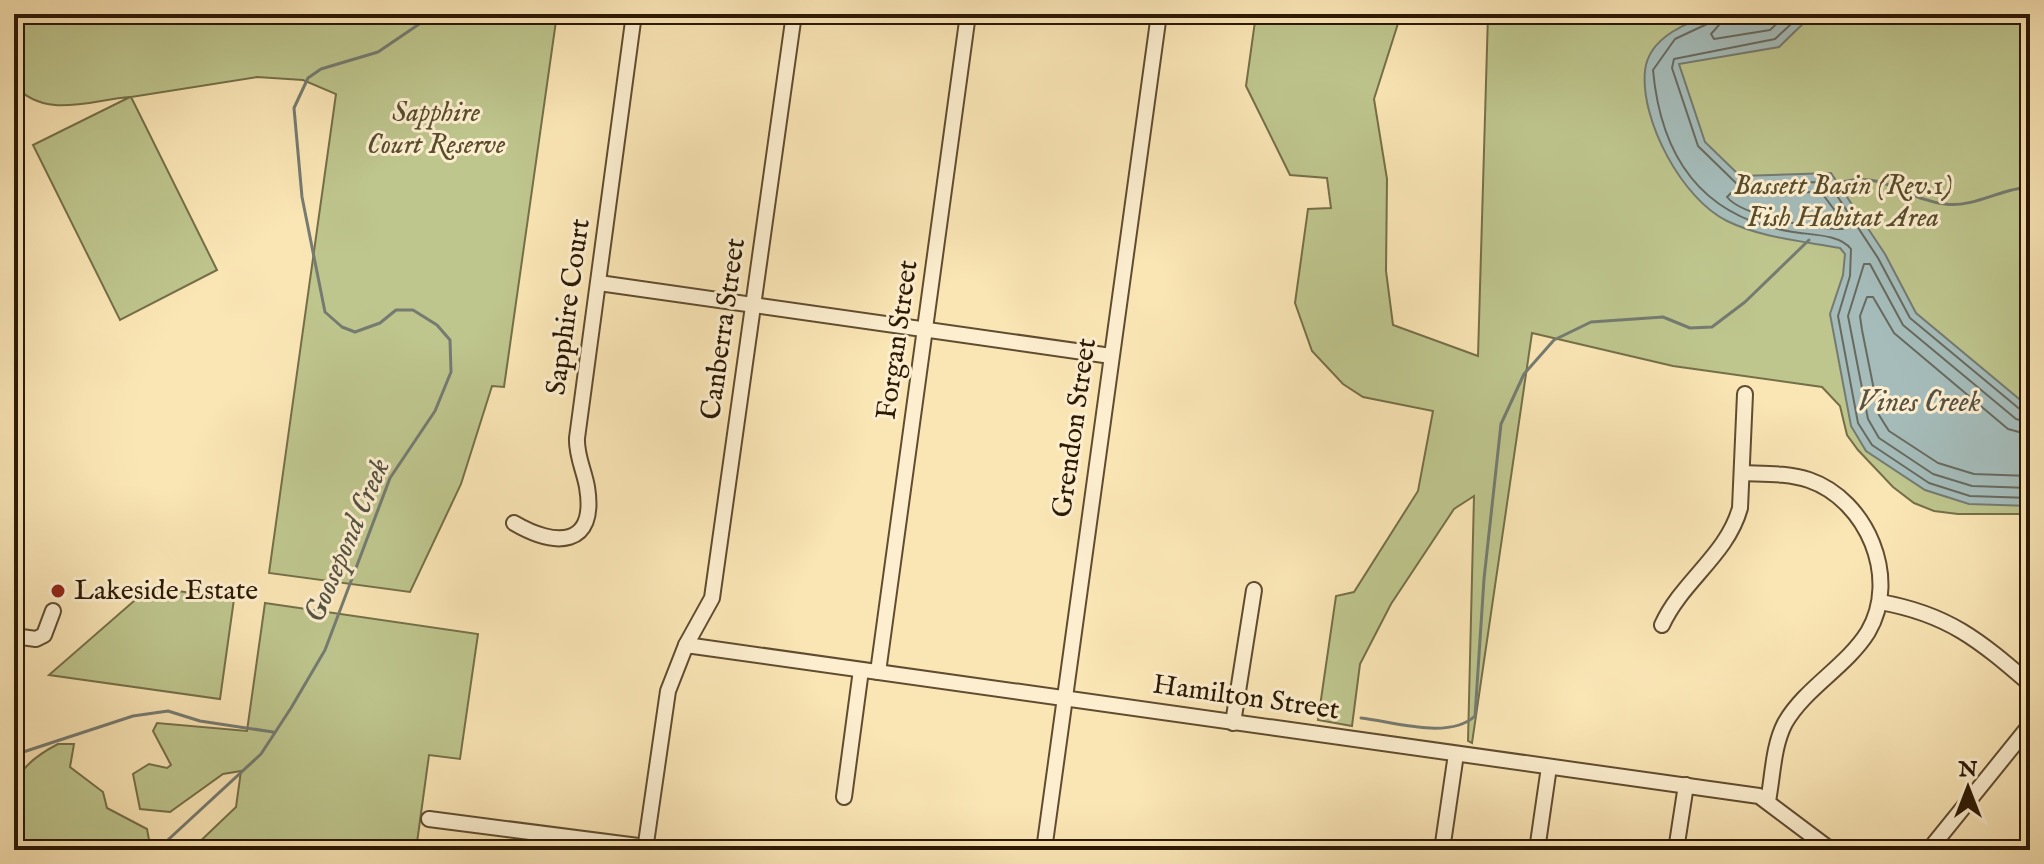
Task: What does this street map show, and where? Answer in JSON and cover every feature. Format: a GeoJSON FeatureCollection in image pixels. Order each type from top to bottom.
{"type":"FeatureCollection","features":[{"type":"Feature","properties":{"kind":"street","name":"Sapphire Court"},"geometry":{"type":"LineString","coordinates":[[514,523],[536,536],[565,540],[572,539],[583,528],[588,490],[577,438],[634,14]]}},
{"type":"Feature","properties":{"kind":"street","name":"Canberra Street"},"geometry":{"type":"LineString","coordinates":[[686,645],[712,598],[794,14]]}},
{"type":"Feature","properties":{"kind":"street","name":"Forgan Street"},"geometry":{"type":"LineString","coordinates":[[878,672],[968,14]]}},
{"type":"Feature","properties":{"kind":"street","name":"Grendon Street"},"geometry":{"type":"LineString","coordinates":[[1044,850],[1159,14]]}},
{"type":"Feature","properties":{"kind":"street"},"geometry":{"type":"LineString","coordinates":[[599,283],[1111,356]]}},
{"type":"Feature","properties":{"kind":"street"},"geometry":{"type":"LineString","coordinates":[[1662,625],[1681,592],[1724,544],[1735,526],[1742,473],[1745,394]]}},
{"type":"Feature","properties":{"kind":"street"},"geometry":{"type":"LineString","coordinates":[[1742,473],[1796,476],[1811,480],[1841,497],[1858,515],[1875,551],[1880,602],[1868,631],[1856,647],[1786,722],[1775,754],[1768,801]]}},
{"type":"Feature","properties":{"kind":"street"},"geometry":{"type":"LineString","coordinates":[[1233,723],[1254,590]]}},
{"type":"Feature","properties":{"kind":"street"},"geometry":{"type":"LineString","coordinates":[[1880,602],[1923,611],[1956,625],[2030,684]]}},
{"type":"Feature","properties":{"kind":"street"},"geometry":{"type":"LineString","coordinates":[[14,636],[36,639],[44,635],[53,611]]}},
{"type":"Feature","properties":{"kind":"street"},"geometry":{"type":"LineString","coordinates":[[429,819],[645,848],[668,691],[686,645]]}},
{"type":"Feature","properties":{"kind":"street","name":"Hamilton Street"},"geometry":{"type":"LineString","coordinates":[[686,645],[1686,785],[1768,801],[1831,850]]}},
{"type":"Feature","properties":{"kind":"street"},"geometry":{"type":"LineString","coordinates":[[844,797],[861,670]]}},
{"type":"Feature","properties":{"kind":"street"},"geometry":{"type":"LineString","coordinates":[[1929,850],[2030,725]]}},
{"type":"Feature","properties":{"kind":"street"},"geometry":{"type":"LineString","coordinates":[[1442,850],[1456,754]]}},
{"type":"Feature","properties":{"kind":"street"},"geometry":{"type":"LineString","coordinates":[[1537,850],[1549,767]]}},
{"type":"Feature","properties":{"kind":"street"},"geometry":{"type":"LineString","coordinates":[[1676,850],[1686,785]]}},
{"type":"Feature","properties":{"kind":"green space","name":"Sapphire Court Reserve"},"geometry":{"type":"Polygon","coordinates":[[[14,14],[557,14],[504,387],[492,386],[461,484],[410,592],[269,573],[336,94],[303,80],[257,77],[131,97],[217,270],[120,320],[33,145],[130,97],[54,105],[27,96],[14,85],[14,14]]]}},
{"type":"Feature","properties":{"kind":"green space","name":"Bassett Basin (Rev.1) Fish Habitat Area"},"geometry":{"type":"Polygon","coordinates":[[[1256,14],[1401,14],[1374,99],[1387,179],[1386,271],[1393,325],[1478,356],[1488,14],[2030,14],[2030,514],[1958,514],[1934,511],[1914,503],[1893,487],[1858,450],[1847,435],[1840,406],[1822,387],[1673,366],[1532,333],[1472,743],[1468,741],[1474,496],[1454,509],[1391,604],[1360,664],[1352,726],[1318,720],[1336,596],[1354,592],[1418,491],[1433,411],[1363,397],[1343,384],[1312,351],[1295,303],[1308,209],[1331,208],[1327,178],[1290,175],[1246,86],[1256,14]]]}},
{"type":"Feature","properties":{"kind":"green space"},"geometry":{"type":"Polygon","coordinates":[[[150,587],[234,599],[220,699],[49,675],[150,587]]]}},
{"type":"Feature","properties":{"kind":"green space"},"geometry":{"type":"Polygon","coordinates":[[[265,603],[478,634],[460,759],[429,755],[416,850],[191,850],[236,807],[241,771],[223,774],[170,812],[140,809],[133,774],[149,764],[167,768],[171,765],[153,731],[157,723],[247,731],[265,603]]]}},
{"type":"Feature","properties":{"kind":"green space"},"geometry":{"type":"Polygon","coordinates":[[[58,744],[74,744],[70,767],[103,792],[107,808],[147,829],[150,845],[144,850],[14,850],[13,799],[19,776],[40,755],[58,744]]]}},
{"type":"Feature","properties":{"kind":"water","name":"Vines Creek"},"geometry":{"type":"Polygon","coordinates":[[[1717,14],[1813,14],[1779,47],[1679,64],[1705,142],[1740,176],[1831,173],[1885,254],[1916,313],[2030,408],[2030,506],[1969,504],[1925,490],[1866,451],[1851,426],[1830,314],[1843,275],[1845,254],[1840,248],[1768,235],[1727,221],[1710,210],[1680,177],[1667,156],[1649,112],[1645,71],[1654,49],[1672,32],[1717,14]]]}},
{"type":"Feature","properties":{"kind":"waterway","name":"Goosepond Creek"},"geometry":{"type":"LineString","coordinates":[[157,850],[261,754],[291,708],[325,650],[390,478],[435,411],[451,372],[450,340],[437,325],[413,310],[396,310],[380,323],[355,332],[342,327],[325,312],[302,197],[294,108],[308,78],[321,69],[378,52],[434,14]]}},
{"type":"Feature","properties":{"kind":"waterway","name":"Vines Creek"},"geometry":{"type":"LineString","coordinates":[[1841,188],[1843,182],[1871,180],[1931,201],[1956,204],[2030,187]]}},
{"type":"Feature","properties":{"kind":"waterway"},"geometry":{"type":"LineString","coordinates":[[1361,718],[1436,728],[1451,727],[1475,716],[1484,579],[1501,424],[1524,374],[1554,340],[1591,322],[1663,317],[1690,328],[1712,327],[1745,302],[1809,240]]}},
{"type":"Feature","properties":{"kind":"waterway"},"geometry":{"type":"LineString","coordinates":[[14,755],[133,716],[168,711],[200,721],[273,732]]}},
{"type":"Feature","properties":{"kind":"place","name":"Lakeside Estate"},"geometry":{"type":"Point","coordinates":[58,591]}}]}
